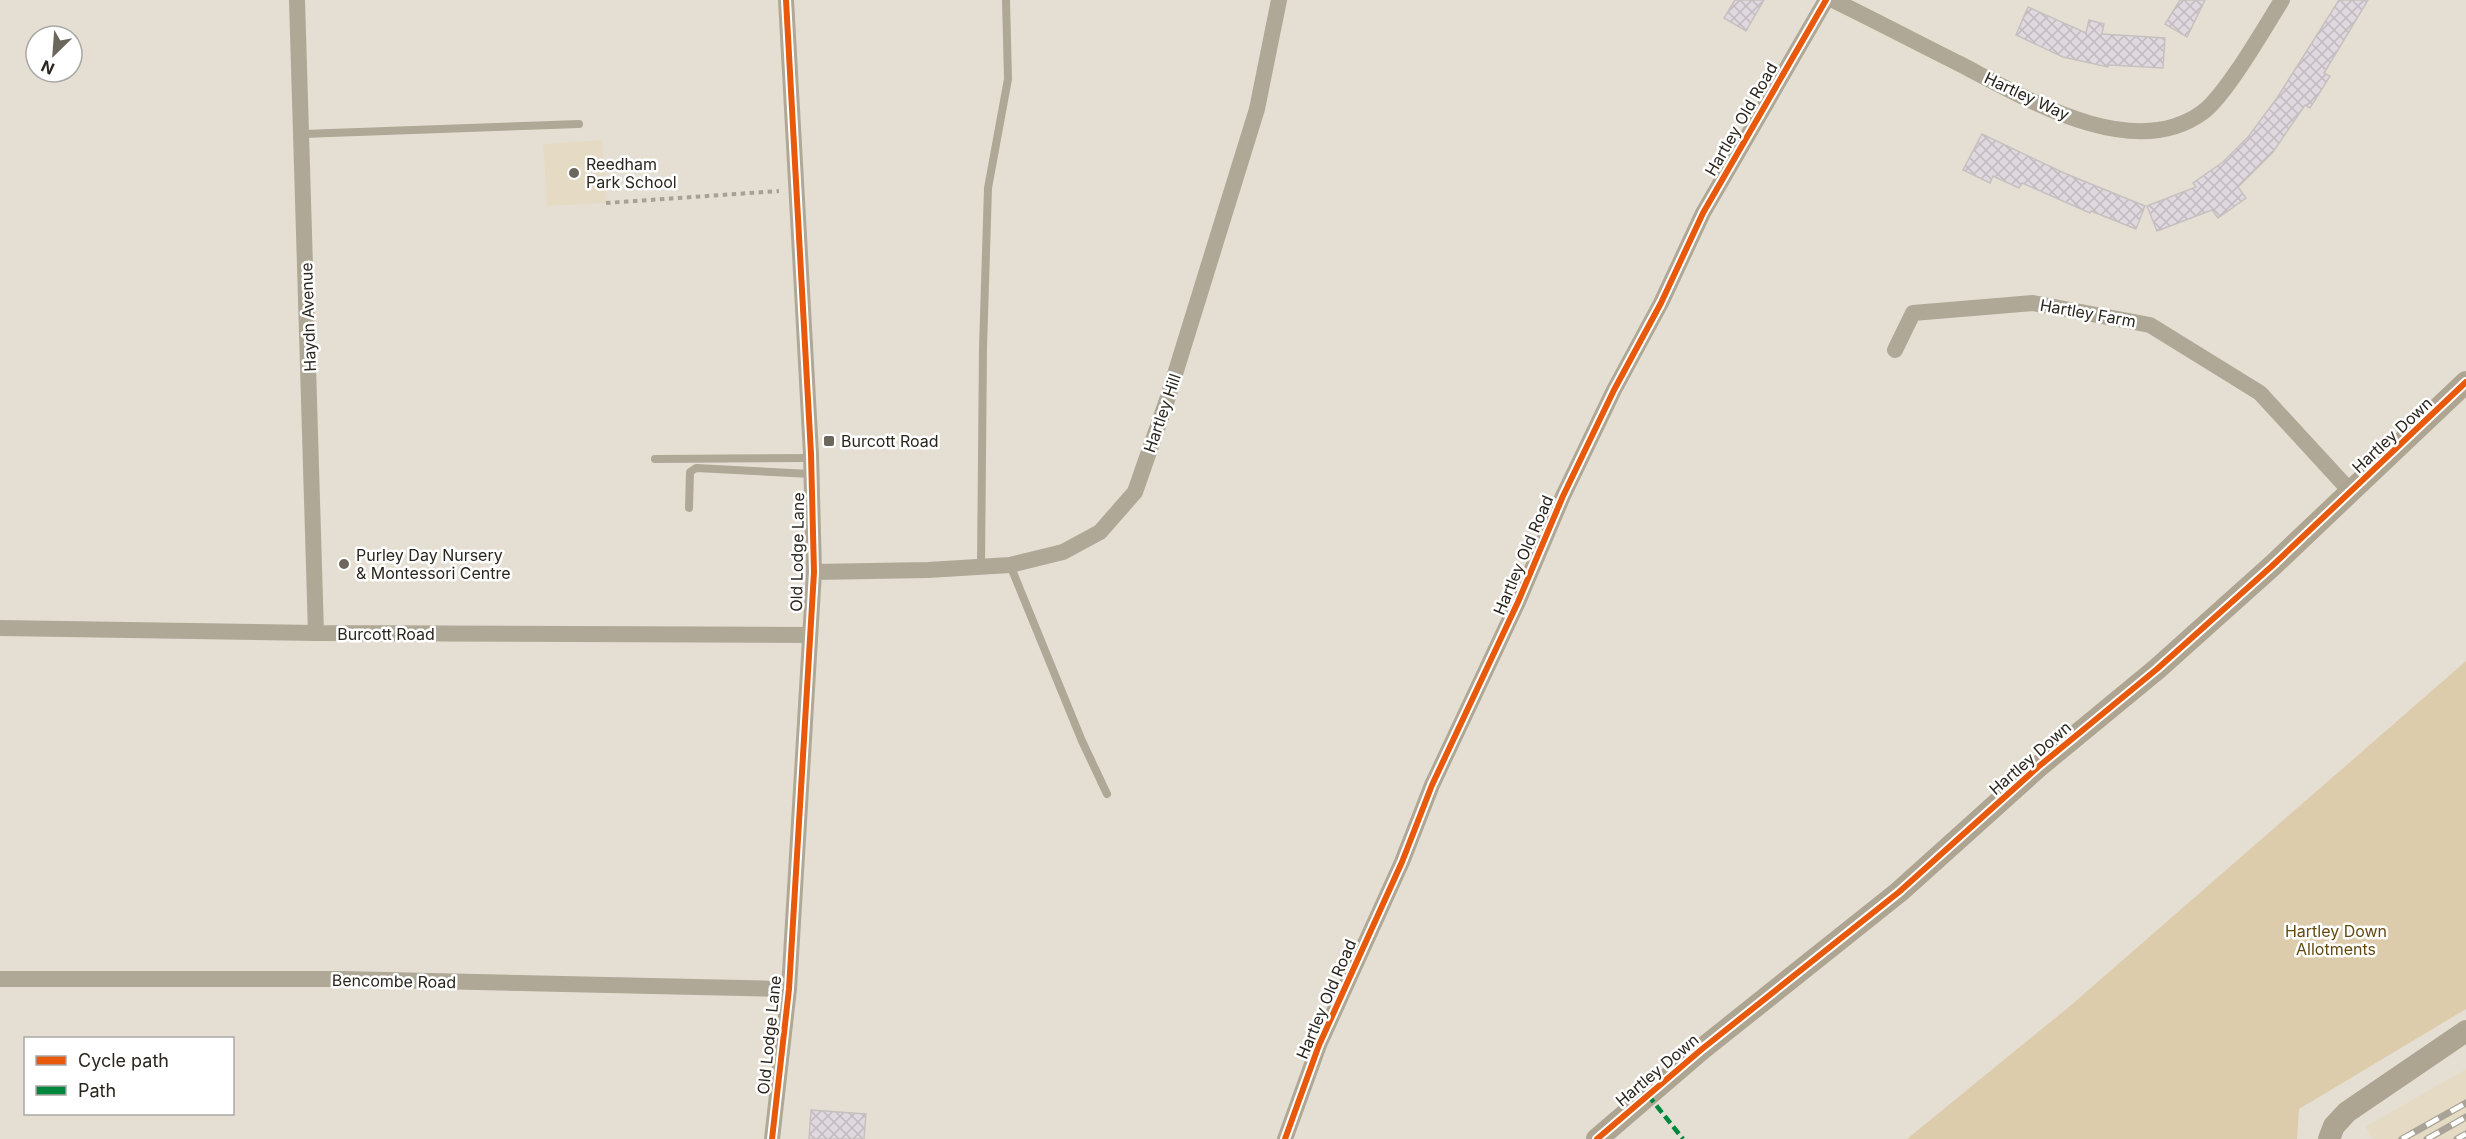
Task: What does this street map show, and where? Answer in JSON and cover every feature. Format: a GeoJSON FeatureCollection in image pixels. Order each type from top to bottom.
{"type":"FeatureCollection","features":[{"type":"Feature","properties":{"kind":"street","name":"Haydn Avenue"},"geometry":{"type":"LineString","coordinates":[[297,0],[303,134],[316,633]]}},
{"type":"Feature","properties":{"kind":"street","name":"Old Lodge Lane"},"geometry":{"type":"LineString","coordinates":[[772,1139],[789,989],[808,635],[814,572],[811,466],[786,0]]}},
{"type":"Feature","properties":{"kind":"street","name":"Hartley Hill"},"geometry":{"type":"LineString","coordinates":[[814,572],[1010,565],[1063,552],[1100,532],[1135,492],[1167,400],[1257,109],[1279,0]]}},
{"type":"Feature","properties":{"kind":"street","name":"Hartley Old Road"},"geometry":{"type":"LineString","coordinates":[[1285,1139],[1319,1045],[1402,862],[1432,785],[1518,602],[1563,496],[1614,390],[1661,303],[1703,213],[1826,0]]}},
{"type":"Feature","properties":{"kind":"street","name":"Hartley Way"},"geometry":{"type":"LineString","coordinates":[[1833,0],[2057,114],[2100,126],[2136,132],[2179,124],[2204,112],[2224,88],[2282,0]]}},
{"type":"Feature","properties":{"kind":"street","name":"Hartley Farm"},"geometry":{"type":"LineString","coordinates":[[1895,350],[1913,313],[2034,303],[2150,325],[2260,393],[2351,492]]}},
{"type":"Feature","properties":{"kind":"street","name":"Hartley Down"},"geometry":{"type":"LineString","coordinates":[[1597,1139],[1702,1049],[1899,892],[2038,767],[2157,669],[2272,566],[2466,382]]}},
{"type":"Feature","properties":{"kind":"street","name":"Burcott Road"},"geometry":{"type":"LineString","coordinates":[[0,628],[316,633],[808,635]]}},
{"type":"Feature","properties":{"kind":"street","name":"Bencombe Road"},"geometry":{"type":"LineString","coordinates":[[0,979],[343,980],[789,989]]}},
{"type":"Feature","properties":{"kind":"street"},"geometry":{"type":"LineString","coordinates":[[2329,1139],[2334,1126],[2347,1112],[2466,1031]]}},
{"type":"Feature","properties":{"kind":"lane"},"geometry":{"type":"LineString","coordinates":[[981,567],[983,348],[988,188],[1008,79],[1006,0]]}},
{"type":"Feature","properties":{"kind":"lane"},"geometry":{"type":"LineString","coordinates":[[303,134],[579,124]]}},
{"type":"Feature","properties":{"kind":"lane"},"geometry":{"type":"LineString","coordinates":[[655,459],[811,466]]}},
{"type":"Feature","properties":{"kind":"lane"},"geometry":{"type":"LineString","coordinates":[[689,508],[690,472],[696,468],[811,466]]}},
{"type":"Feature","properties":{"kind":"lane"},"geometry":{"type":"LineString","coordinates":[[1010,565],[1082,741],[1107,794]]}},
{"type":"Feature","properties":{"kind":"path"},"geometry":{"type":"LineString","coordinates":[[606,203],[797,189]]}},
{"type":"Feature","properties":{"kind":"shaded area","name":"Reedham Park School"},"geometry":{"type":"Polygon","coordinates":[[[602,140],[606,203],[547,206],[543,144],[602,140]]]}},
{"type":"Feature","properties":{"kind":"shaded area"},"geometry":{"type":"Polygon","coordinates":[[[2466,1069],[2466,1139],[2373,1139],[2365,1127],[2466,1069]]]}},
{"type":"Feature","properties":{"kind":"green space","name":"Hartley Down Allotments"},"geometry":{"type":"Polygon","coordinates":[[[2466,661],[2466,1009],[2299,1109],[2297,1139],[1907,1139],[2070,1006],[2466,661]]]}},
{"type":"Feature","properties":{"kind":"building"},"geometry":{"type":"Polygon","coordinates":[[[1735,0],[1764,0],[1746,31],[1724,18],[1735,0]]]}},
{"type":"Feature","properties":{"kind":"building"},"geometry":{"type":"Polygon","coordinates":[[[2180,0],[2205,0],[2187,37],[2165,24],[2180,0]]]}},
{"type":"Feature","properties":{"kind":"building"},"geometry":{"type":"Polygon","coordinates":[[[2339,0],[2368,0],[2324,73],[2330,76],[2310,108],[2305,105],[2273,152],[2238,187],[2246,198],[2218,218],[2212,210],[2157,231],[2147,206],[2196,187],[2193,183],[2223,162],[2248,137],[2277,98],[2339,0]]]}},
{"type":"Feature","properties":{"kind":"building"},"geometry":{"type":"Polygon","coordinates":[[[2028,7],[2086,33],[2089,20],[2104,24],[2102,34],[2165,38],[2163,68],[2109,65],[2108,67],[2063,57],[2016,35],[2028,7]]]}},
{"type":"Feature","properties":{"kind":"building"},"geometry":{"type":"Polygon","coordinates":[[[1982,134],[2064,173],[2145,206],[2136,229],[2091,211],[2090,213],[2022,183],[2019,188],[1993,176],[1990,183],[1963,170],[1982,134]]]}},
{"type":"Feature","properties":{"kind":"building"},"geometry":{"type":"Polygon","coordinates":[[[811,1110],[866,1114],[864,1139],[809,1139],[811,1110]]]}},
{"type":"Feature","properties":{"kind":"railway"},"geometry":{"type":"LineString","coordinates":[[2402,1139],[2466,1103]]}},
{"type":"Feature","properties":{"kind":"railway"},"geometry":{"type":"LineString","coordinates":[[2427,1139],[2466,1117]]}},
{"type":"Feature","properties":{"kind":"railway"},"geometry":{"type":"LineString","coordinates":[[2457,1139],[2466,1134]]}},
{"type":"Feature","properties":{"kind":"marked path"},"geometry":{"type":"LineString","coordinates":[[1648,1095],[1683,1139]]}},
{"type":"Feature","properties":{"kind":"cycle path"},"geometry":{"type":"LineString","coordinates":[[772,1139],[789,989],[814,572],[811,454],[786,0]]}},
{"type":"Feature","properties":{"kind":"cycle path"},"geometry":{"type":"LineString","coordinates":[[1285,1139],[1319,1045],[1402,862],[1432,785],[1518,602],[1563,496],[1614,390],[1661,303],[1703,213],[1826,0]]}},
{"type":"Feature","properties":{"kind":"cycle path"},"geometry":{"type":"LineString","coordinates":[[1597,1139],[1702,1049],[1899,892],[2038,767],[2157,669],[2272,566],[2466,382]]}},
{"type":"Feature","properties":{"kind":"place","name":"Reedham Park School"},"geometry":{"type":"Point","coordinates":[574,173]}},
{"type":"Feature","properties":{"kind":"place","name":"Burcott Road"},"geometry":{"type":"Point","coordinates":[829,441]}},
{"type":"Feature","properties":{"kind":"place","name":"Purley Day Nursery & Montessori Centre"},"geometry":{"type":"Point","coordinates":[344,564]}}]}
